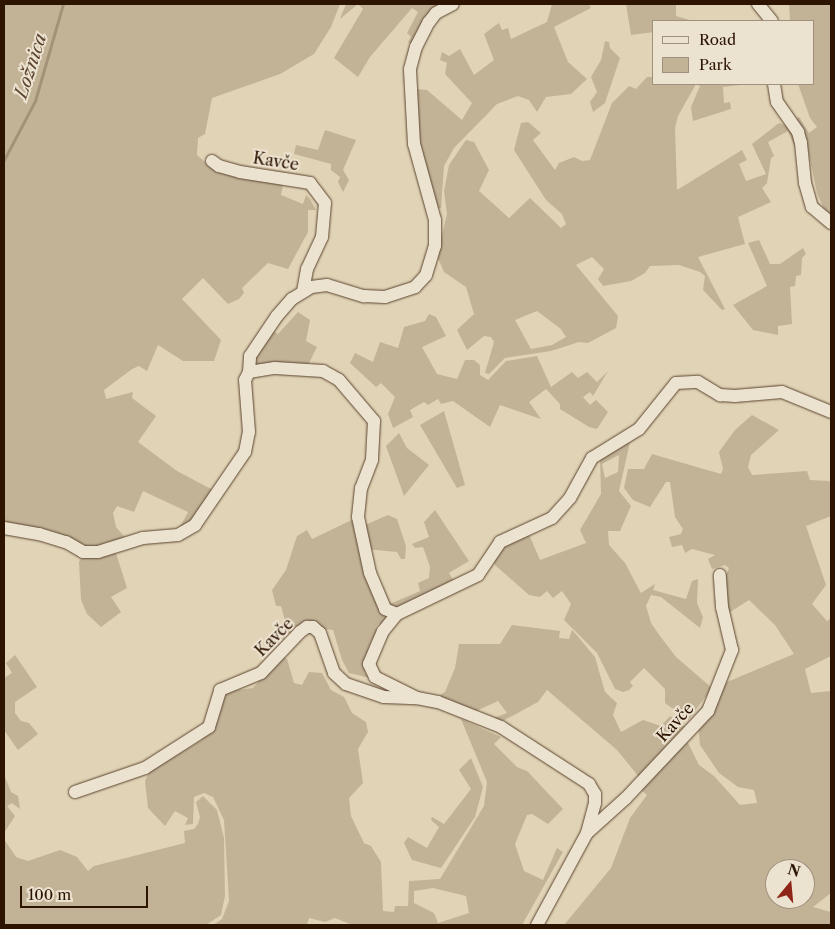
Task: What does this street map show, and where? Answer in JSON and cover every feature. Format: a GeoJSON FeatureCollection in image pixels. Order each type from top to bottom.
{"type":"FeatureCollection","features":[{"type":"Feature","properties":{"kind":"street"},"geometry":{"type":"LineString","coordinates":[[4,528],[39,534],[66,542],[83,552],[98,552],[143,538],[164,538],[184,532],[195,524],[245,452],[249,432],[245,380],[249,372],[250,356],[285,307],[303,292],[318,285],[327,285],[364,296],[385,297],[415,287],[426,275],[435,246],[434,220],[414,144],[410,70],[416,47],[429,22],[436,13],[453,4]]}},
{"type":"Feature","properties":{"kind":"street"},"geometry":{"type":"LineString","coordinates":[[758,4],[771,20]]}},
{"type":"Feature","properties":{"kind":"street"},"geometry":{"type":"LineString","coordinates":[[774,85],[777,102],[798,132],[802,143],[805,183],[812,207],[831,223]]}},
{"type":"Feature","properties":{"kind":"street","name":"Kavče"},"geometry":{"type":"LineString","coordinates":[[212,161],[219,166],[240,172],[310,183],[325,203],[322,237],[307,269],[303,292]]}},
{"type":"Feature","properties":{"kind":"street"},"geometry":{"type":"LineString","coordinates":[[249,372],[275,368],[323,371],[339,380],[374,421],[372,460],[361,488],[358,517],[370,573],[385,609],[397,614],[478,575],[500,542],[552,518],[570,498],[592,458],[639,430],[676,383],[698,382],[720,394],[735,396],[782,392],[831,412]]}},
{"type":"Feature","properties":{"kind":"street","name":"Kavče"},"geometry":{"type":"LineString","coordinates":[[587,833],[626,798],[708,711],[732,650],[722,607],[720,575]]}},
{"type":"Feature","properties":{"kind":"street","name":"Kavče"},"geometry":{"type":"LineString","coordinates":[[397,614],[384,631],[369,664],[375,677],[417,698]]}},
{"type":"Feature","properties":{"kind":"street","name":"Kavče"},"geometry":{"type":"LineString","coordinates":[[75,792],[145,768],[210,727],[220,690],[261,672],[307,627],[320,633],[334,673],[346,684],[384,697],[417,698],[438,702],[501,727],[590,784],[595,794],[595,803],[587,833],[537,925]]}},
{"type":"Feature","properties":{"kind":"green space"},"geometry":{"type":"Polygon","coordinates":[[[4,4],[340,4],[331,27],[314,54],[280,74],[212,98],[205,134],[198,138],[197,155],[206,163],[283,185],[281,195],[303,204],[306,195],[310,199],[316,210],[308,210],[308,232],[288,269],[268,263],[242,288],[244,293],[239,299],[228,304],[203,278],[182,299],[221,340],[214,361],[183,361],[158,345],[147,371],[139,366],[132,369],[104,390],[106,399],[133,392],[132,398],[156,416],[138,442],[177,471],[213,490],[200,513],[176,534],[188,512],[143,491],[134,512],[117,506],[113,513],[116,527],[128,541],[94,550],[4,527],[4,4]]]}},
{"type":"Feature","properties":{"kind":"green space"},"geometry":{"type":"Polygon","coordinates":[[[346,4],[358,4],[340,19],[346,4]]]}},
{"type":"Feature","properties":{"kind":"green space"},"geometry":{"type":"Polygon","coordinates":[[[358,4],[447,4],[412,45],[408,42],[411,37],[407,33],[418,12],[412,8],[370,57],[358,77],[334,58],[363,9],[358,4]]]}},
{"type":"Feature","properties":{"kind":"green space"},"geometry":{"type":"Polygon","coordinates":[[[552,4],[589,4],[591,8],[554,27],[568,62],[587,79],[571,94],[546,97],[537,112],[529,100],[518,96],[497,104],[454,148],[444,166],[441,208],[437,208],[419,137],[416,89],[427,90],[462,120],[472,103],[445,74],[447,63],[440,60],[442,52],[449,56],[460,49],[474,75],[494,60],[484,34],[499,23],[502,30],[508,28],[511,39],[547,22],[552,4]]]}},
{"type":"Feature","properties":{"kind":"green space"},"geometry":{"type":"Polygon","coordinates":[[[626,4],[676,4],[676,16],[690,20],[652,20],[652,32],[631,35],[626,4]]]}},
{"type":"Feature","properties":{"kind":"green space"},"geometry":{"type":"Polygon","coordinates":[[[789,4],[831,4],[831,215],[824,209],[817,193],[807,145],[794,120],[799,117],[809,133],[817,127],[810,118],[798,85],[815,85],[815,20],[790,20],[789,4]]]}},
{"type":"Feature","properties":{"kind":"green space"},"geometry":{"type":"Polygon","coordinates":[[[605,41],[609,42],[610,48],[620,58],[605,103],[593,112],[590,102],[597,92],[591,77],[601,60],[605,41]]]}},
{"type":"Feature","properties":{"kind":"green space"},"geometry":{"type":"Polygon","coordinates":[[[647,77],[652,77],[652,85],[695,85],[678,116],[675,128],[677,190],[742,150],[747,160],[739,164],[746,181],[766,174],[752,144],[779,123],[785,125],[787,122],[810,173],[813,189],[788,131],[768,142],[774,156],[771,158],[767,183],[762,188],[771,202],[738,217],[745,244],[698,257],[725,309],[722,310],[703,290],[705,276],[700,272],[679,265],[650,266],[645,273],[631,281],[603,286],[598,279],[604,269],[592,257],[576,265],[618,316],[616,328],[588,343],[579,342],[551,351],[505,358],[489,374],[485,373],[494,342],[491,337],[484,336],[467,350],[457,330],[474,314],[466,287],[444,272],[437,256],[447,214],[444,191],[449,165],[466,140],[474,142],[489,170],[479,191],[509,218],[530,198],[561,228],[566,224],[562,214],[546,200],[514,150],[521,123],[528,122],[541,133],[533,140],[555,170],[559,163],[574,157],[582,161],[590,160],[612,103],[629,86],[636,89],[647,77]],[[537,311],[515,320],[531,349],[552,345],[566,337],[561,329],[537,311]]]}},
{"type":"Feature","properties":{"kind":"green space"},"geometry":{"type":"Polygon","coordinates":[[[698,85],[740,85],[723,87],[724,103],[730,102],[731,109],[693,121],[691,107],[700,86],[698,85]]]}},
{"type":"Feature","properties":{"kind":"green space"},"geometry":{"type":"Polygon","coordinates":[[[325,130],[356,140],[343,170],[349,180],[343,192],[338,182],[340,177],[331,170],[331,164],[294,154],[296,145],[318,150],[325,130]]]}},
{"type":"Feature","properties":{"kind":"green space"},"geometry":{"type":"Polygon","coordinates":[[[759,240],[770,264],[780,264],[803,248],[806,254],[802,258],[801,275],[796,276],[795,286],[790,287],[792,324],[778,326],[778,335],[753,330],[733,305],[767,286],[748,243],[759,240]]]}},
{"type":"Feature","properties":{"kind":"green space"},"geometry":{"type":"Polygon","coordinates":[[[298,312],[310,320],[306,341],[317,347],[306,369],[254,367],[252,360],[273,331],[278,334],[298,312]]]}},
{"type":"Feature","properties":{"kind":"green space"},"geometry":{"type":"Polygon","coordinates":[[[429,314],[436,317],[446,336],[422,347],[437,374],[457,379],[465,360],[474,360],[480,365],[480,375],[488,380],[506,361],[537,356],[551,387],[572,372],[578,378],[587,372],[597,382],[608,371],[593,396],[590,392],[583,397],[590,405],[596,400],[608,412],[597,429],[589,427],[560,409],[560,404],[546,389],[529,402],[541,419],[500,405],[490,427],[453,401],[441,404],[438,399],[428,405],[424,402],[410,410],[413,417],[393,428],[388,414],[395,397],[381,383],[376,387],[350,363],[355,353],[373,362],[380,342],[398,348],[404,327],[425,321],[429,314]]]}},
{"type":"Feature","properties":{"kind":"green space"},"geometry":{"type":"Polygon","coordinates":[[[444,411],[465,485],[457,488],[420,425],[444,411]]]}},
{"type":"Feature","properties":{"kind":"green space"},"geometry":{"type":"Polygon","coordinates":[[[752,415],[779,430],[751,455],[748,467],[752,475],[807,471],[810,480],[831,481],[831,516],[806,526],[826,585],[812,604],[827,621],[831,618],[831,656],[805,669],[811,693],[831,691],[831,893],[815,905],[815,859],[765,859],[765,909],[815,908],[831,912],[831,925],[564,925],[611,868],[630,818],[647,795],[640,789],[687,741],[699,765],[714,776],[740,805],[757,803],[754,790],[738,787],[719,773],[700,745],[698,726],[727,682],[794,654],[775,625],[749,600],[727,614],[726,575],[729,568],[725,565],[712,569],[708,559],[715,555],[692,549],[685,553],[682,545],[672,547],[669,537],[681,534],[683,529],[675,517],[670,482],[666,482],[650,507],[633,500],[624,488],[628,469],[644,469],[652,454],[721,474],[723,469],[719,452],[735,430],[752,415]]]}},
{"type":"Feature","properties":{"kind":"green space"},"geometry":{"type":"Polygon","coordinates":[[[399,433],[407,448],[429,465],[404,496],[386,446],[399,433]]]}},
{"type":"Feature","properties":{"kind":"green space"},"geometry":{"type":"Polygon","coordinates":[[[630,442],[619,491],[631,506],[620,531],[608,531],[609,545],[625,563],[641,593],[655,584],[653,590],[686,599],[692,581],[698,579],[697,603],[703,617],[700,628],[661,597],[651,595],[646,606],[651,623],[676,657],[712,688],[688,720],[665,703],[665,689],[644,668],[630,682],[633,686],[629,690],[623,692],[615,689],[597,653],[564,620],[571,604],[562,591],[553,598],[547,591],[540,597],[529,595],[495,565],[493,558],[498,549],[528,532],[540,560],[586,543],[580,530],[601,494],[600,458],[630,442]],[[619,455],[602,464],[605,478],[618,472],[619,455]]]}},
{"type":"Feature","properties":{"kind":"green space"},"geometry":{"type":"Polygon","coordinates":[[[435,510],[469,561],[449,573],[456,585],[402,610],[385,606],[420,591],[418,583],[429,578],[430,567],[423,547],[415,548],[412,544],[429,537],[424,522],[435,510]]]}},
{"type":"Feature","properties":{"kind":"green space"},"geometry":{"type":"Polygon","coordinates":[[[388,515],[397,519],[406,546],[405,559],[401,559],[397,552],[366,549],[363,526],[388,515]]]}},
{"type":"Feature","properties":{"kind":"green space"},"geometry":{"type":"Polygon","coordinates":[[[356,518],[377,603],[386,619],[384,627],[379,623],[375,628],[380,631],[372,639],[366,656],[365,673],[370,678],[349,673],[342,660],[333,630],[296,626],[289,635],[281,606],[276,606],[272,590],[286,570],[297,536],[307,530],[312,539],[356,518]]]}},
{"type":"Feature","properties":{"kind":"green space"},"geometry":{"type":"Polygon","coordinates":[[[115,550],[127,588],[111,597],[121,612],[101,627],[87,614],[81,600],[79,562],[81,558],[115,550]]]}},
{"type":"Feature","properties":{"kind":"green space"},"geometry":{"type":"Polygon","coordinates":[[[512,625],[560,631],[559,638],[569,639],[572,630],[595,657],[605,692],[617,703],[613,715],[621,732],[643,720],[661,726],[670,716],[688,729],[639,777],[617,750],[547,690],[538,702],[499,723],[437,697],[445,692],[455,668],[459,644],[500,644],[512,625]],[[498,701],[474,712],[494,718],[507,713],[498,701]]]}},
{"type":"Feature","properties":{"kind":"green space"},"geometry":{"type":"Polygon","coordinates":[[[15,655],[37,687],[15,702],[15,713],[21,721],[29,723],[38,734],[18,750],[4,730],[4,678],[12,673],[6,663],[15,655]]]}},
{"type":"Feature","properties":{"kind":"green space"},"geometry":{"type":"Polygon","coordinates":[[[281,656],[287,659],[294,683],[302,685],[309,672],[322,673],[331,690],[344,697],[352,713],[366,722],[368,732],[358,749],[363,783],[349,798],[351,816],[364,843],[371,846],[381,862],[383,911],[394,912],[395,906],[408,906],[409,881],[440,879],[484,806],[487,782],[461,719],[501,737],[494,744],[517,767],[527,771],[563,809],[548,824],[532,814],[527,815],[515,844],[524,871],[543,880],[557,848],[563,852],[522,925],[352,925],[335,918],[325,922],[309,918],[307,925],[213,925],[222,919],[229,901],[224,820],[213,797],[204,793],[194,797],[193,824],[185,825],[188,818],[175,811],[165,826],[148,808],[145,781],[149,772],[202,740],[211,729],[217,701],[228,691],[253,688],[281,656]],[[433,888],[414,891],[414,903],[434,913],[438,923],[469,913],[466,896],[433,888]]]}},
{"type":"Feature","properties":{"kind":"green space"},"geometry":{"type":"Polygon","coordinates":[[[471,758],[483,787],[475,817],[441,868],[412,860],[404,843],[408,837],[427,848],[439,827],[431,820],[432,817],[444,824],[471,789],[459,770],[471,758]]]}},
{"type":"Feature","properties":{"kind":"green space"},"geometry":{"type":"Polygon","coordinates":[[[4,774],[11,792],[18,796],[20,809],[12,803],[7,806],[15,816],[4,833],[4,774]]]}},
{"type":"Feature","properties":{"kind":"green space"},"geometry":{"type":"Polygon","coordinates":[[[203,796],[217,810],[224,838],[225,896],[221,915],[209,923],[204,925],[4,925],[4,839],[16,857],[28,861],[60,850],[77,857],[88,871],[94,866],[185,843],[184,831],[194,829],[198,824],[200,817],[196,802],[203,796]]]}},
{"type":"Feature","properties":{"kind":"waterway","name":"Ložnica"},"geometry":{"type":"LineString","coordinates":[[4,160],[35,101],[63,4]]}}]}
